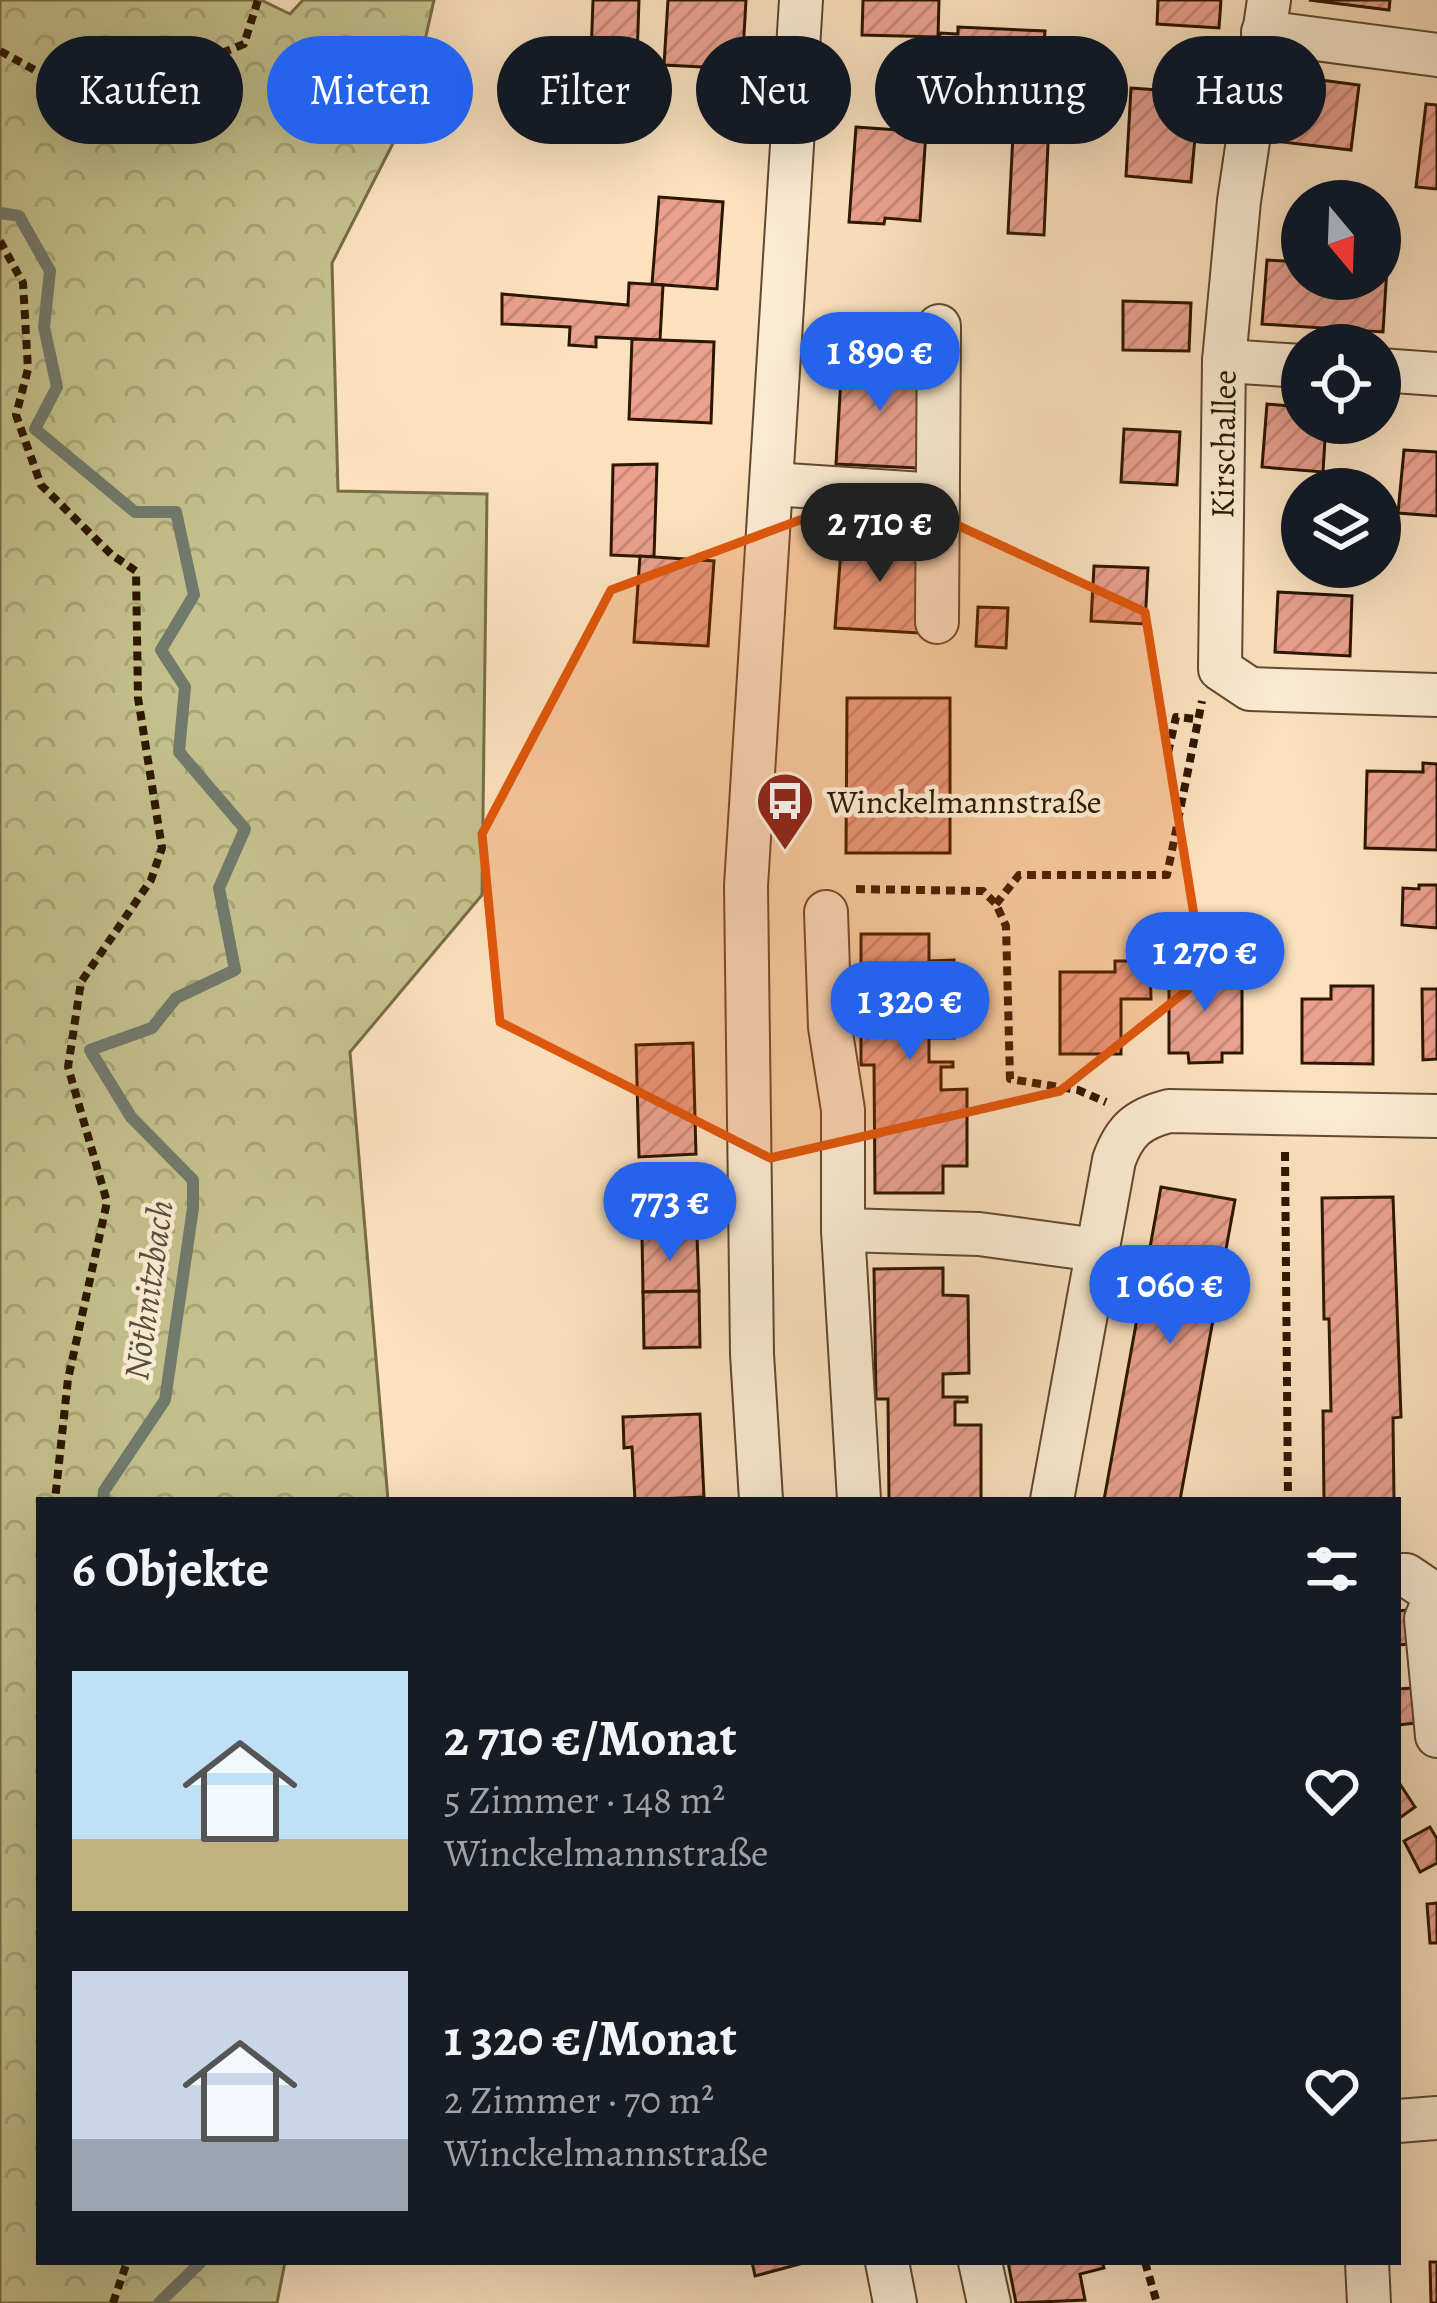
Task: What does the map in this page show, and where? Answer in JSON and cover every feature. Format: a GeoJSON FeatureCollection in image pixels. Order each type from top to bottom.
{"type":"FeatureCollection","features":[{"type":"Feature","properties":{"kind":"street"},"geometry":{"type":"LineString","coordinates":[[761,1497],[749,1259],[746,886],[802,0]]}},
{"type":"Feature","properties":{"kind":"street"},"geometry":{"type":"LineString","coordinates":[[1266,16],[1437,55]]}},
{"type":"Feature","properties":{"kind":"street","name":"Kirschallee"},"geometry":{"type":"LineString","coordinates":[[1220,669],[1224,361],[1239,200],[1266,16]]}},
{"type":"Feature","properties":{"kind":"street"},"geometry":{"type":"LineString","coordinates":[[937,622],[939,326]]}},
{"type":"Feature","properties":{"kind":"street"},"geometry":{"type":"LineString","coordinates":[[1224,361],[1281,365]]}},
{"type":"Feature","properties":{"kind":"street"},"geometry":{"type":"LineString","coordinates":[[1401,371],[1437,374]]}},
{"type":"Feature","properties":{"kind":"street"},"geometry":{"type":"LineString","coordinates":[[772,484],[938,495]]}},
{"type":"Feature","properties":{"kind":"street"},"geometry":{"type":"LineString","coordinates":[[1220,669],[1250,688],[1437,695]]}},
{"type":"Feature","properties":{"kind":"street"},"geometry":{"type":"LineString","coordinates":[[838,900],[830,1027],[843,1110],[843,1230],[859,1497]]}},
{"type":"Feature","properties":{"kind":"street"},"geometry":{"type":"LineString","coordinates":[[1053,1497],[1114,1160],[1124,1134],[1144,1118],[1169,1111],[1437,1116]]}},
{"type":"Feature","properties":{"kind":"street"},"geometry":{"type":"LineString","coordinates":[[843,1230],[979,1234],[1097,1250]]}},
{"type":"Feature","properties":{"kind":"street"},"geometry":{"type":"LineString","coordinates":[[1401,1575],[1436,1594],[1426,1619],[1437,1736]]}},
{"type":"Feature","properties":{"kind":"street"},"geometry":{"type":"LineString","coordinates":[[1401,2121],[1437,2118]]}},
{"type":"Feature","properties":{"kind":"street"},"geometry":{"type":"LineString","coordinates":[[888,2265],[895,2303]]}},
{"type":"Feature","properties":{"kind":"street"},"geometry":{"type":"LineString","coordinates":[[981,2265],[989,2303]]}},
{"type":"Feature","properties":{"kind":"street"},"geometry":{"type":"LineString","coordinates":[[1367,2265],[1369,2303]]}},
{"type":"Feature","properties":{"kind":"path"},"geometry":{"type":"LineString","coordinates":[[0,51],[75,92],[128,91],[244,44],[258,0]]}},
{"type":"Feature","properties":{"kind":"path"},"geometry":{"type":"LineString","coordinates":[[0,242],[22,283],[28,369],[16,415],[41,484],[112,555],[136,571],[138,698],[162,848],[152,880],[81,982],[68,1067],[107,1202],[68,1379],[55,1497]]}},
{"type":"Feature","properties":{"kind":"path"},"geometry":{"type":"LineString","coordinates":[[996,904],[1018,875],[1167,875],[1195,718],[1220,669]]}},
{"type":"Feature","properties":{"kind":"path"},"geometry":{"type":"LineString","coordinates":[[1168,753],[1176,717],[1195,718]]}},
{"type":"Feature","properties":{"kind":"path"},"geometry":{"type":"LineString","coordinates":[[838,900],[983,891],[996,904],[1006,926],[1010,1079],[1078,1090],[1144,1118]]}},
{"type":"Feature","properties":{"kind":"path"},"geometry":{"type":"LineString","coordinates":[[1284,1114],[1288,1497]]}},
{"type":"Feature","properties":{"kind":"path"},"geometry":{"type":"LineString","coordinates":[[113,2303],[126,2265]]}},
{"type":"Feature","properties":{"kind":"path"},"geometry":{"type":"LineString","coordinates":[[1146,2265],[1157,2303]]}},
{"type":"Feature","properties":{"kind":"highlighted area"},"geometry":{"type":"Polygon","coordinates":[[[881,490],[1145,612],[1204,977],[1060,1091],[770,1158],[500,1022],[482,834],[611,590],[881,490]]]}},
{"type":"Feature","properties":{"kind":"green space"},"geometry":{"type":"Polygon","coordinates":[[[0,0],[261,0],[290,14],[303,0],[434,0],[426,36],[267,36],[267,144],[393,144],[332,263],[338,491],[487,494],[482,895],[350,1052],[388,1497],[36,1497],[36,2265],[284,2265],[277,2303],[0,2303],[0,0]]]}},
{"type":"Feature","properties":{"kind":"building"},"geometry":{"type":"Polygon","coordinates":[[[593,0],[639,0],[638,36],[592,36],[593,0]]]}},
{"type":"Feature","properties":{"kind":"building"},"geometry":{"type":"Polygon","coordinates":[[[668,0],[746,0],[744,36],[696,36],[696,67],[672,65],[672,36],[666,36],[668,0]]]}},
{"type":"Feature","properties":{"kind":"building"},"geometry":{"type":"Polygon","coordinates":[[[863,0],[939,0],[938,36],[862,35],[863,0]]]}},
{"type":"Feature","properties":{"kind":"building"},"geometry":{"type":"Polygon","coordinates":[[[1158,0],[1221,0],[1219,28],[1157,24],[1158,0]]]}},
{"type":"Feature","properties":{"kind":"building"},"geometry":{"type":"Polygon","coordinates":[[[1309,0],[1390,0],[1389,10],[1309,0]]]}},
{"type":"Feature","properties":{"kind":"building"},"geometry":{"type":"Polygon","coordinates":[[[958,27],[1045,31],[1045,36],[940,36],[958,34],[958,27]]]}},
{"type":"Feature","properties":{"kind":"building"},"geometry":{"type":"Polygon","coordinates":[[[1326,81],[1359,85],[1351,150],[1299,144],[1326,144],[1326,81]]]}},
{"type":"Feature","properties":{"kind":"building"},"geometry":{"type":"Polygon","coordinates":[[[1131,88],[1152,90],[1152,144],[1194,144],[1191,182],[1126,176],[1131,88]]]}},
{"type":"Feature","properties":{"kind":"building"},"geometry":{"type":"Polygon","coordinates":[[[1426,104],[1437,105],[1437,189],[1416,187],[1426,104]]]}},
{"type":"Feature","properties":{"kind":"building"},"geometry":{"type":"Polygon","coordinates":[[[856,127],[875,128],[875,144],[925,144],[920,221],[849,222],[856,127]]]}},
{"type":"Feature","properties":{"kind":"building"},"geometry":{"type":"Polygon","coordinates":[[[1013,144],[1048,144],[1044,235],[1008,233],[1013,144]]]}},
{"type":"Feature","properties":{"kind":"building"},"geometry":{"type":"Polygon","coordinates":[[[659,197],[723,202],[717,289],[652,284],[659,197]]]}},
{"type":"Feature","properties":{"kind":"building"},"geometry":{"type":"Polygon","coordinates":[[[1267,260],[1281,261],[1281,300],[1385,300],[1383,324],[1262,324],[1267,260]]]}},
{"type":"Feature","properties":{"kind":"building"},"geometry":{"type":"Polygon","coordinates":[[[629,283],[663,285],[660,340],[596,337],[596,347],[569,345],[570,327],[502,324],[502,294],[628,305],[629,283]]]}},
{"type":"Feature","properties":{"kind":"building"},"geometry":{"type":"Polygon","coordinates":[[[1123,301],[1191,303],[1189,351],[1123,350],[1123,301]]]}},
{"type":"Feature","properties":{"kind":"building"},"geometry":{"type":"Polygon","coordinates":[[[632,339],[714,342],[711,423],[629,419],[632,339]]]}},
{"type":"Feature","properties":{"kind":"building"},"geometry":{"type":"Polygon","coordinates":[[[842,360],[924,365],[917,468],[836,464],[842,360]]]}},
{"type":"Feature","properties":{"kind":"building"},"geometry":{"type":"Polygon","coordinates":[[[1267,404],[1281,405],[1281,444],[1325,444],[1323,468],[1262,467],[1267,404]]]}},
{"type":"Feature","properties":{"kind":"building"},"geometry":{"type":"Polygon","coordinates":[[[1124,429],[1180,432],[1177,485],[1121,482],[1124,429]]]}},
{"type":"Feature","properties":{"kind":"building"},"geometry":{"type":"Polygon","coordinates":[[[1404,450],[1437,452],[1437,516],[1401,513],[1404,450]]]}},
{"type":"Feature","properties":{"kind":"building"},"geometry":{"type":"Polygon","coordinates":[[[657,464],[654,557],[611,555],[613,465],[657,464]]]}},
{"type":"Feature","properties":{"kind":"building"},"geometry":{"type":"Polygon","coordinates":[[[842,537],[925,542],[919,633],[835,628],[842,537]]]}},
{"type":"Feature","properties":{"kind":"building"},"geometry":{"type":"Polygon","coordinates":[[[640,556],[714,561],[708,646],[634,642],[640,556]]]}},
{"type":"Feature","properties":{"kind":"building"},"geometry":{"type":"Polygon","coordinates":[[[1094,566],[1148,568],[1145,624],[1091,621],[1094,566]]]}},
{"type":"Feature","properties":{"kind":"building"},"geometry":{"type":"Polygon","coordinates":[[[1278,592],[1352,596],[1350,656],[1275,652],[1278,592]]]}},
{"type":"Feature","properties":{"kind":"building"},"geometry":{"type":"Polygon","coordinates":[[[978,607],[1008,608],[1006,648],[976,646],[978,607]]]}},
{"type":"Feature","properties":{"kind":"building"},"geometry":{"type":"Polygon","coordinates":[[[847,698],[950,698],[950,853],[846,853],[847,698]]]}},
{"type":"Feature","properties":{"kind":"building"},"geometry":{"type":"Polygon","coordinates":[[[1423,763],[1437,764],[1437,850],[1365,848],[1367,771],[1423,772],[1423,763]]]}},
{"type":"Feature","properties":{"kind":"building"},"geometry":{"type":"Polygon","coordinates":[[[1419,885],[1437,885],[1437,928],[1402,925],[1403,888],[1419,889],[1419,885]]]}},
{"type":"Feature","properties":{"kind":"building"},"geometry":{"type":"Polygon","coordinates":[[[861,934],[929,934],[929,961],[954,960],[954,1038],[929,1038],[929,1062],[953,1062],[953,1067],[941,1067],[941,1090],[967,1089],[967,1166],[943,1166],[943,1193],[875,1193],[874,1065],[861,1065],[861,934]]]}},
{"type":"Feature","properties":{"kind":"building"},"geometry":{"type":"Polygon","coordinates":[[[1115,961],[1150,961],[1151,999],[1121,999],[1121,1054],[1060,1054],[1060,972],[1115,972],[1115,961]]]}},
{"type":"Feature","properties":{"kind":"building"},"geometry":{"type":"Polygon","coordinates":[[[1169,970],[1242,970],[1242,1053],[1222,1053],[1222,1062],[1189,1063],[1188,1053],[1169,1053],[1169,970]]]}},
{"type":"Feature","properties":{"kind":"building"},"geometry":{"type":"Polygon","coordinates":[[[1331,986],[1373,986],[1373,1064],[1302,1063],[1302,999],[1331,999],[1331,986]]]}},
{"type":"Feature","properties":{"kind":"building"},"geometry":{"type":"Polygon","coordinates":[[[1422,989],[1437,989],[1437,1059],[1423,1060],[1422,989]]]}},
{"type":"Feature","properties":{"kind":"building"},"geometry":{"type":"Polygon","coordinates":[[[693,1043],[696,1154],[639,1157],[636,1045],[693,1043]]]}},
{"type":"Feature","properties":{"kind":"building"},"geometry":{"type":"Polygon","coordinates":[[[1161,1187],[1235,1200],[1181,1497],[1105,1497],[1161,1187]]]}},
{"type":"Feature","properties":{"kind":"building"},"geometry":{"type":"Polygon","coordinates":[[[1393,1197],[1401,1417],[1393,1418],[1394,1497],[1324,1497],[1323,1411],[1331,1411],[1322,1198],[1393,1197]]]}},
{"type":"Feature","properties":{"kind":"building"},"geometry":{"type":"Polygon","coordinates":[[[697,1235],[699,1291],[643,1292],[642,1236],[697,1235]]]}},
{"type":"Feature","properties":{"kind":"building"},"geometry":{"type":"Polygon","coordinates":[[[943,1268],[943,1295],[968,1296],[969,1373],[943,1374],[943,1397],[967,1397],[967,1402],[955,1402],[955,1425],[981,1425],[981,1497],[889,1497],[888,1399],[876,1399],[874,1269],[943,1268]]]}},
{"type":"Feature","properties":{"kind":"building"},"geometry":{"type":"Polygon","coordinates":[[[699,1291],[700,1347],[644,1348],[643,1292],[699,1291]]]}},
{"type":"Feature","properties":{"kind":"building"},"geometry":{"type":"Polygon","coordinates":[[[700,1414],[704,1497],[635,1497],[632,1447],[624,1448],[623,1417],[700,1414]]]}},
{"type":"Feature","properties":{"kind":"building"},"geometry":{"type":"Polygon","coordinates":[[[1408,1610],[1411,1644],[1401,1645],[1401,1611],[1408,1610]]]}},
{"type":"Feature","properties":{"kind":"building"},"geometry":{"type":"Polygon","coordinates":[[[1413,1688],[1416,1723],[1401,1725],[1401,1689],[1413,1688]]]}},
{"type":"Feature","properties":{"kind":"building"},"geometry":{"type":"Polygon","coordinates":[[[1401,1786],[1415,1807],[1401,1817],[1401,1786]]]}},
{"type":"Feature","properties":{"kind":"building"},"geometry":{"type":"Polygon","coordinates":[[[1430,1827],[1437,1839],[1437,1863],[1420,1872],[1404,1841],[1430,1827]]]}},
{"type":"Feature","properties":{"kind":"building"},"geometry":{"type":"Polygon","coordinates":[[[1437,1903],[1437,1943],[1430,1943],[1427,1904],[1437,1903]]]}},
{"type":"Feature","properties":{"kind":"building"},"geometry":{"type":"Polygon","coordinates":[[[1430,2262],[1437,2262],[1437,2303],[1431,2303],[1430,2262]]]}},
{"type":"Feature","properties":{"kind":"building"},"geometry":{"type":"Polygon","coordinates":[[[753,2265],[796,2265],[755,2276],[753,2265]]]}},
{"type":"Feature","properties":{"kind":"building"},"geometry":{"type":"Polygon","coordinates":[[[1009,2265],[1103,2265],[1080,2274],[1085,2300],[1016,2303],[1009,2265]]]}},
{"type":"Feature","properties":{"kind":"waterway","name":"Nöthnitzbach"},"geometry":{"type":"LineString","coordinates":[[0,213],[19,216],[50,271],[44,327],[57,387],[35,429],[135,512],[176,512],[194,595],[161,650],[185,687],[179,752],[245,829],[219,888],[235,970],[176,998],[152,1028],[90,1050],[131,1117],[193,1180],[165,1400],[103,1497]]}},
{"type":"Feature","properties":{"kind":"waterway","name":"Nöthnitzbach"},"geometry":{"type":"LineString","coordinates":[[159,2303],[198,2265]]}},
{"type":"Feature","properties":{"kind":"place","name":"Winckelmannstraße"},"geometry":{"type":"Point","coordinates":[785,852]}}]}
